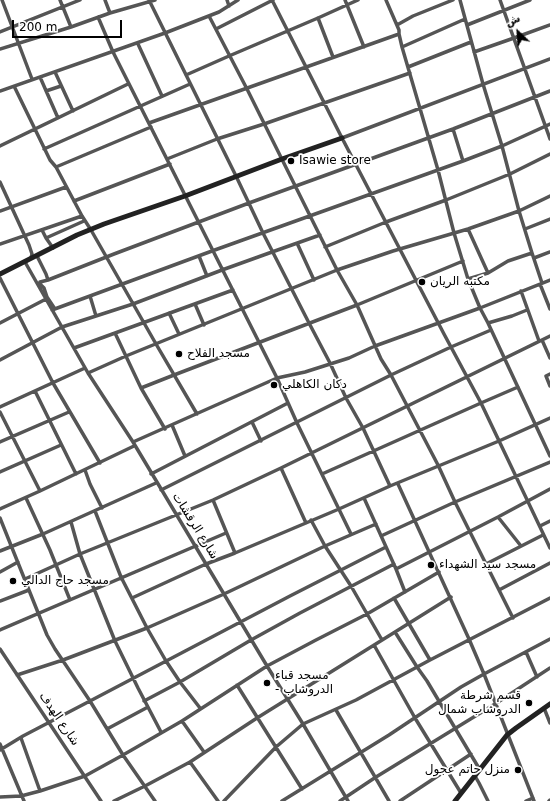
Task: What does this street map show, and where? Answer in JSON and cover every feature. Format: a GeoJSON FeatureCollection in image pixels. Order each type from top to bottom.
{"type":"FeatureCollection","features":[{"type":"Feature","properties":{"kind":"street"},"geometry":{"type":"LineString","coordinates":[[2,0],[32,79]]}},
{"type":"Feature","properties":{"kind":"street"},"geometry":{"type":"LineString","coordinates":[[60,0],[71,27]]}},
{"type":"Feature","properties":{"kind":"street"},"geometry":{"type":"LineString","coordinates":[[0,32],[80,0]]}},
{"type":"Feature","properties":{"kind":"street"},"geometry":{"type":"LineString","coordinates":[[105,0],[110,14]]}},
{"type":"Feature","properties":{"kind":"street"},"geometry":{"type":"LineString","coordinates":[[0,49],[155,0]]}},
{"type":"Feature","properties":{"kind":"street"},"geometry":{"type":"LineString","coordinates":[[227,0],[229,6]]}},
{"type":"Feature","properties":{"kind":"street"},"geometry":{"type":"LineString","coordinates":[[0,91],[165,34],[209,16],[238,0]]}},
{"type":"Feature","properties":{"kind":"street"},"geometry":{"type":"LineString","coordinates":[[216,30],[272,0],[371,194],[481,403],[550,548]]}},
{"type":"Feature","properties":{"kind":"street"},"geometry":{"type":"LineString","coordinates":[[345,0],[364,47]]}},
{"type":"Feature","properties":{"kind":"street"},"geometry":{"type":"LineString","coordinates":[[186,75],[358,0]]}},
{"type":"Feature","properties":{"kind":"street"},"geometry":{"type":"LineString","coordinates":[[386,0],[399,30],[402,47],[468,279],[480,308],[550,456]]}},
{"type":"Feature","properties":{"kind":"street"},"geometry":{"type":"LineString","coordinates":[[397,25],[412,16],[453,0]]}},
{"type":"Feature","properties":{"kind":"street"},"geometry":{"type":"LineString","coordinates":[[460,0],[510,174],[519,211],[550,308]]}},
{"type":"Feature","properties":{"kind":"street"},"geometry":{"type":"LineString","coordinates":[[500,0],[550,139]]}},
{"type":"Feature","properties":{"kind":"street"},"geometry":{"type":"LineString","coordinates":[[467,25],[530,0]]}},
{"type":"Feature","properties":{"kind":"street"},"geometry":{"type":"LineString","coordinates":[[149,1],[272,252],[374,450],[390,486]]}},
{"type":"Feature","properties":{"kind":"street"},"geometry":{"type":"LineString","coordinates":[[209,16],[325,247],[357,305],[381,359],[420,430],[513,618]]}},
{"type":"Feature","properties":{"kind":"street"},"geometry":{"type":"LineString","coordinates":[[98,18],[128,84],[170,164],[212,251],[277,378],[297,423],[351,534]]}},
{"type":"Feature","properties":{"kind":"street"},"geometry":{"type":"LineString","coordinates":[[318,18],[333,58]]}},
{"type":"Feature","properties":{"kind":"street"},"geometry":{"type":"LineString","coordinates":[[402,47],[465,19]]}},
{"type":"Feature","properties":{"kind":"street"},"geometry":{"type":"LineString","coordinates":[[474,52],[550,25]]}},
{"type":"Feature","properties":{"kind":"street"},"geometry":{"type":"LineString","coordinates":[[56,167],[150,125],[200,105],[399,34]]}},
{"type":"Feature","properties":{"kind":"street"},"geometry":{"type":"LineString","coordinates":[[408,67],[471,42]]}},
{"type":"Feature","properties":{"kind":"street"},"geometry":{"type":"LineString","coordinates":[[138,44],[162,96]]}},
{"type":"Feature","properties":{"kind":"street"},"geometry":{"type":"LineString","coordinates":[[0,274],[77,235],[115,220],[186,196],[236,176],[342,138],[550,58]]}},
{"type":"Feature","properties":{"kind":"street"},"geometry":{"type":"LineString","coordinates":[[54,72],[73,111]]}},
{"type":"Feature","properties":{"kind":"street"},"geometry":{"type":"LineString","coordinates":[[167,159],[217,139],[410,73]]}},
{"type":"Feature","properties":{"kind":"street"},"geometry":{"type":"LineString","coordinates":[[40,77],[58,118]]}},
{"type":"Feature","properties":{"kind":"street"},"geometry":{"type":"LineString","coordinates":[[0,146],[128,84]]}},
{"type":"Feature","properties":{"kind":"street"},"geometry":{"type":"LineString","coordinates":[[44,149],[190,84]]}},
{"type":"Feature","properties":{"kind":"street"},"geometry":{"type":"LineString","coordinates":[[14,86],[44,149],[56,167],[84,221],[91,230],[197,414]]}},
{"type":"Feature","properties":{"kind":"street"},"geometry":{"type":"LineString","coordinates":[[46,91],[61,86]]}},
{"type":"Feature","properties":{"kind":"street"},"geometry":{"type":"LineString","coordinates":[[550,91],[453,129],[249,203],[40,282],[54,309],[463,161],[502,146],[550,124]]}},
{"type":"Feature","properties":{"kind":"street"},"geometry":{"type":"LineString","coordinates":[[453,129],[463,161]]}},
{"type":"Feature","properties":{"kind":"street"},"geometry":{"type":"LineString","coordinates":[[325,247],[510,174],[550,154]]}},
{"type":"Feature","properties":{"kind":"street"},"geometry":{"type":"LineString","coordinates":[[74,201],[170,164]]}},
{"type":"Feature","properties":{"kind":"street"},"geometry":{"type":"LineString","coordinates":[[0,182],[31,250],[31,258]]}},
{"type":"Feature","properties":{"kind":"street"},"geometry":{"type":"LineString","coordinates":[[0,211],[66,187]]}},
{"type":"Feature","properties":{"kind":"street"},"geometry":{"type":"LineString","coordinates":[[88,373],[179,334],[338,270],[400,249],[468,229],[519,211],[550,196]]}},
{"type":"Feature","properties":{"kind":"street"},"geometry":{"type":"LineString","coordinates":[[0,244],[82,216]]}},
{"type":"Feature","properties":{"kind":"street"},"geometry":{"type":"LineString","coordinates":[[525,229],[550,219]]}},
{"type":"Feature","properties":{"kind":"street"},"geometry":{"type":"LineString","coordinates":[[46,238],[84,221]]}},
{"type":"Feature","properties":{"kind":"street"},"geometry":{"type":"LineString","coordinates":[[72,227],[74,227],[77,235]]}},
{"type":"Feature","properties":{"kind":"street"},"geometry":{"type":"LineString","coordinates":[[468,229],[488,272]]}},
{"type":"Feature","properties":{"kind":"street"},"geometry":{"type":"LineString","coordinates":[[42,230],[53,248]]}},
{"type":"Feature","properties":{"kind":"street"},"geometry":{"type":"LineString","coordinates":[[0,360],[62,327],[133,304],[320,235]]}},
{"type":"Feature","properties":{"kind":"street"},"geometry":{"type":"LineString","coordinates":[[297,243],[314,280]]}},
{"type":"Feature","properties":{"kind":"street"},"geometry":{"type":"LineString","coordinates":[[534,258],[550,252]]}},
{"type":"Feature","properties":{"kind":"street"},"geometry":{"type":"LineString","coordinates":[[468,279],[488,272],[508,261],[532,253]]}},
{"type":"Feature","properties":{"kind":"street"},"geometry":{"type":"LineString","coordinates":[[37,256],[48,280]]}},
{"type":"Feature","properties":{"kind":"street"},"geometry":{"type":"LineString","coordinates":[[199,256],[207,276]]}},
{"type":"Feature","properties":{"kind":"street"},"geometry":{"type":"LineString","coordinates":[[141,388],[357,305],[463,261]]}},
{"type":"Feature","properties":{"kind":"street","name":"شارع الرقشات"},"geometry":{"type":"LineString","coordinates":[[25,262],[46,299],[54,309],[62,327],[85,368],[134,444],[156,483],[196,546],[347,799]]}},
{"type":"Feature","properties":{"kind":"street"},"geometry":{"type":"LineString","coordinates":[[0,278],[53,383],[100,463]]}},
{"type":"Feature","properties":{"kind":"street"},"geometry":{"type":"LineString","coordinates":[[0,509],[100,463],[172,425],[277,378],[305,372],[349,358],[375,346],[480,308],[550,280]]}},
{"type":"Feature","properties":{"kind":"street"},"geometry":{"type":"LineString","coordinates":[[74,348],[233,290]]}},
{"type":"Feature","properties":{"kind":"street"},"geometry":{"type":"LineString","coordinates":[[521,291],[540,341],[550,358]]}},
{"type":"Feature","properties":{"kind":"street"},"geometry":{"type":"LineString","coordinates":[[90,296],[96,316]]}},
{"type":"Feature","properties":{"kind":"street"},"geometry":{"type":"LineString","coordinates":[[0,323],[46,299]]}},
{"type":"Feature","properties":{"kind":"street"},"geometry":{"type":"LineString","coordinates":[[195,304],[204,325]]}},
{"type":"Feature","properties":{"kind":"street"},"geometry":{"type":"LineString","coordinates":[[488,323],[527,310]]}},
{"type":"Feature","properties":{"kind":"street"},"geometry":{"type":"LineString","coordinates":[[169,313],[179,334]]}},
{"type":"Feature","properties":{"kind":"street"},"geometry":{"type":"LineString","coordinates":[[161,490],[391,375],[491,330]]}},
{"type":"Feature","properties":{"kind":"street"},"geometry":{"type":"LineString","coordinates":[[116,333],[141,388],[165,429]]}},
{"type":"Feature","properties":{"kind":"street"},"geometry":{"type":"LineString","coordinates":[[25,579],[80,554],[213,500],[550,336]]}},
{"type":"Feature","properties":{"kind":"street"},"geometry":{"type":"LineString","coordinates":[[0,407],[85,368]]}},
{"type":"Feature","properties":{"kind":"street"},"geometry":{"type":"LineString","coordinates":[[550,374],[546,376],[550,386]]}},
{"type":"Feature","properties":{"kind":"street"},"geometry":{"type":"LineString","coordinates":[[322,474],[518,387]]}},
{"type":"Feature","properties":{"kind":"street"},"geometry":{"type":"LineString","coordinates":[[35,391],[76,474]]}},
{"type":"Feature","properties":{"kind":"street"},"geometry":{"type":"LineString","coordinates":[[151,474],[288,403]]}},
{"type":"Feature","properties":{"kind":"street"},"geometry":{"type":"LineString","coordinates":[[0,412],[40,491]]}},
{"type":"Feature","properties":{"kind":"street"},"geometry":{"type":"LineString","coordinates":[[0,442],[69,412]]}},
{"type":"Feature","properties":{"kind":"street"},"geometry":{"type":"LineString","coordinates":[[132,598],[206,564],[339,509],[390,486],[398,484],[550,418]]}},
{"type":"Feature","properties":{"kind":"street"},"geometry":{"type":"LineString","coordinates":[[252,422],[261,441]]}},
{"type":"Feature","properties":{"kind":"street"},"geometry":{"type":"LineString","coordinates":[[172,425],[185,456]]}},
{"type":"Feature","properties":{"kind":"street"},"geometry":{"type":"LineString","coordinates":[[0,472],[61,445]]}},
{"type":"Feature","properties":{"kind":"street"},"geometry":{"type":"LineString","coordinates":[[381,536],[550,462]]}},
{"type":"Feature","properties":{"kind":"street"},"geometry":{"type":"LineString","coordinates":[[281,468],[306,522]]}},
{"type":"Feature","properties":{"kind":"street"},"geometry":{"type":"LineString","coordinates":[[85,470],[102,508]]}},
{"type":"Feature","properties":{"kind":"street"},"geometry":{"type":"LineString","coordinates":[[0,551],[43,534],[156,483]]}},
{"type":"Feature","properties":{"kind":"street"},"geometry":{"type":"LineString","coordinates":[[398,484],[451,597],[484,674],[533,800],[526,801]]}},
{"type":"Feature","properties":{"kind":"street"},"geometry":{"type":"LineString","coordinates":[[396,569],[550,489]]}},
{"type":"Feature","properties":{"kind":"street"},"geometry":{"type":"LineString","coordinates":[[26,498],[55,561],[70,600]]}},
{"type":"Feature","properties":{"kind":"street"},"geometry":{"type":"LineString","coordinates":[[364,498],[394,564],[404,592]]}},
{"type":"Feature","properties":{"kind":"street"},"geometry":{"type":"LineString","coordinates":[[213,500],[235,553]]}},
{"type":"Feature","properties":{"kind":"street"},"geometry":{"type":"LineString","coordinates":[[95,511],[121,578],[147,628],[166,662],[200,708]]}},
{"type":"Feature","properties":{"kind":"street"},"geometry":{"type":"LineString","coordinates":[[498,517],[521,546]]}},
{"type":"Feature","properties":{"kind":"street"},"geometry":{"type":"LineString","coordinates":[[0,518],[47,635],[123,755],[155,801]]}},
{"type":"Feature","properties":{"kind":"street"},"geometry":{"type":"LineString","coordinates":[[311,520],[325,546],[342,569],[382,640]]}},
{"type":"Feature","properties":{"kind":"street"},"geometry":{"type":"LineString","coordinates":[[540,526],[550,521]]}},
{"type":"Feature","properties":{"kind":"street"},"geometry":{"type":"LineString","coordinates":[[70,522],[80,554],[115,641],[161,732]]}},
{"type":"Feature","properties":{"kind":"street"},"geometry":{"type":"LineString","coordinates":[[17,675],[63,660],[147,628],[224,594],[351,534],[376,524]]}},
{"type":"Feature","properties":{"kind":"street"},"geometry":{"type":"LineString","coordinates":[[0,630],[226,533]]}},
{"type":"Feature","properties":{"kind":"street"},"geometry":{"type":"LineString","coordinates":[[486,564],[544,535]]}},
{"type":"Feature","properties":{"kind":"street"},"geometry":{"type":"LineString","coordinates":[[1,749],[49,722],[386,547]]}},
{"type":"Feature","properties":{"kind":"street"},"geometry":{"type":"LineString","coordinates":[[0,572],[18,562]]}},
{"type":"Feature","properties":{"kind":"street"},"geometry":{"type":"LineString","coordinates":[[499,590],[550,563]]}},
{"type":"Feature","properties":{"kind":"street"},"geometry":{"type":"LineString","coordinates":[[144,701],[180,682],[251,640],[394,564]]}},
{"type":"Feature","properties":{"kind":"street"},"geometry":{"type":"LineString","coordinates":[[0,791],[1,797],[21,796],[85,776],[182,721],[267,666],[367,614],[439,572]]}},
{"type":"Feature","properties":{"kind":"street"},"geometry":{"type":"LineString","coordinates":[[0,601],[29,590]]}},
{"type":"Feature","properties":{"kind":"street"},"geometry":{"type":"LineString","coordinates":[[114,801],[190,762],[287,698],[451,597]]}},
{"type":"Feature","properties":{"kind":"street"},"geometry":{"type":"LineString","coordinates":[[394,598],[430,660]]}},
{"type":"Feature","properties":{"kind":"street"},"geometry":{"type":"LineString","coordinates":[[224,801],[276,747],[303,724],[371,693],[430,660],[550,598]]}},
{"type":"Feature","properties":{"kind":"street"},"geometry":{"type":"LineString","coordinates":[[395,632],[456,728],[480,770]]}},
{"type":"Feature","properties":{"kind":"street"},"geometry":{"type":"LineString","coordinates":[[282,801],[484,674],[550,638]]}},
{"type":"Feature","properties":{"kind":"street"},"geometry":{"type":"LineString","coordinates":[[374,645],[415,718],[461,793]]}},
{"type":"Feature","properties":{"kind":"street","name":"شارع الهدف"},"geometry":{"type":"LineString","coordinates":[[0,649],[101,801]]}},
{"type":"Feature","properties":{"kind":"street"},"geometry":{"type":"LineString","coordinates":[[526,652],[537,677]]}},
{"type":"Feature","properties":{"kind":"street"},"geometry":{"type":"LineString","coordinates":[[340,801],[347,799],[376,777],[495,704],[550,668]]}},
{"type":"Feature","properties":{"kind":"street"},"geometry":{"type":"LineString","coordinates":[[237,685],[302,789]]}},
{"type":"Feature","properties":{"kind":"street"},"geometry":{"type":"LineString","coordinates":[[455,801],[507,735],[550,704]]}},
{"type":"Feature","properties":{"kind":"street"},"geometry":{"type":"LineString","coordinates":[[107,729],[148,707]]}},
{"type":"Feature","properties":{"kind":"street"},"geometry":{"type":"LineString","coordinates":[[544,708],[550,723]]}},
{"type":"Feature","properties":{"kind":"street"},"geometry":{"type":"LineString","coordinates":[[336,710],[389,801]]}},
{"type":"Feature","properties":{"kind":"street"},"geometry":{"type":"LineString","coordinates":[[182,721],[204,752]]}},
{"type":"Feature","properties":{"kind":"street"},"geometry":{"type":"LineString","coordinates":[[21,738],[40,791]]}},
{"type":"Feature","properties":{"kind":"street"},"geometry":{"type":"LineString","coordinates":[[0,744],[24,801]]}},
{"type":"Feature","properties":{"kind":"street"},"geometry":{"type":"LineString","coordinates":[[400,801],[471,754]]}},
{"type":"Feature","properties":{"kind":"street"},"geometry":{"type":"LineString","coordinates":[[190,762],[218,801]]}},
{"type":"Feature","properties":{"kind":"street"},"geometry":{"type":"LineString","coordinates":[[475,776],[488,801]]}},
{"type":"Feature","properties":{"kind":"place","name":"Isawie store"},"geometry":{"type":"Point","coordinates":[291,161]}},
{"type":"Feature","properties":{"kind":"place","name":"مكتبه الريان"},"geometry":{"type":"Point","coordinates":[422,282]}},
{"type":"Feature","properties":{"kind":"place","name":"مسجد الفلاح"},"geometry":{"type":"Point","coordinates":[179,354]}},
{"type":"Feature","properties":{"kind":"place","name":"دكان الكاهلي"},"geometry":{"type":"Point","coordinates":[274,385]}},
{"type":"Feature","properties":{"kind":"place","name":"مسجد سيد الشهداء"},"geometry":{"type":"Point","coordinates":[431,565]}},
{"type":"Feature","properties":{"kind":"place","name":"مسجد حاج الدالي"},"geometry":{"type":"Point","coordinates":[13,581]}},
{"type":"Feature","properties":{"kind":"place","name":"مسجد قباء - الدروشاب"},"geometry":{"type":"Point","coordinates":[267,683]}},
{"type":"Feature","properties":{"kind":"place","name":"قسم شرطة الدروشاب شمال"},"geometry":{"type":"Point","coordinates":[529,703]}},
{"type":"Feature","properties":{"kind":"place","name":"منزل حاتم عجول"},"geometry":{"type":"Point","coordinates":[518,770]}}]}
